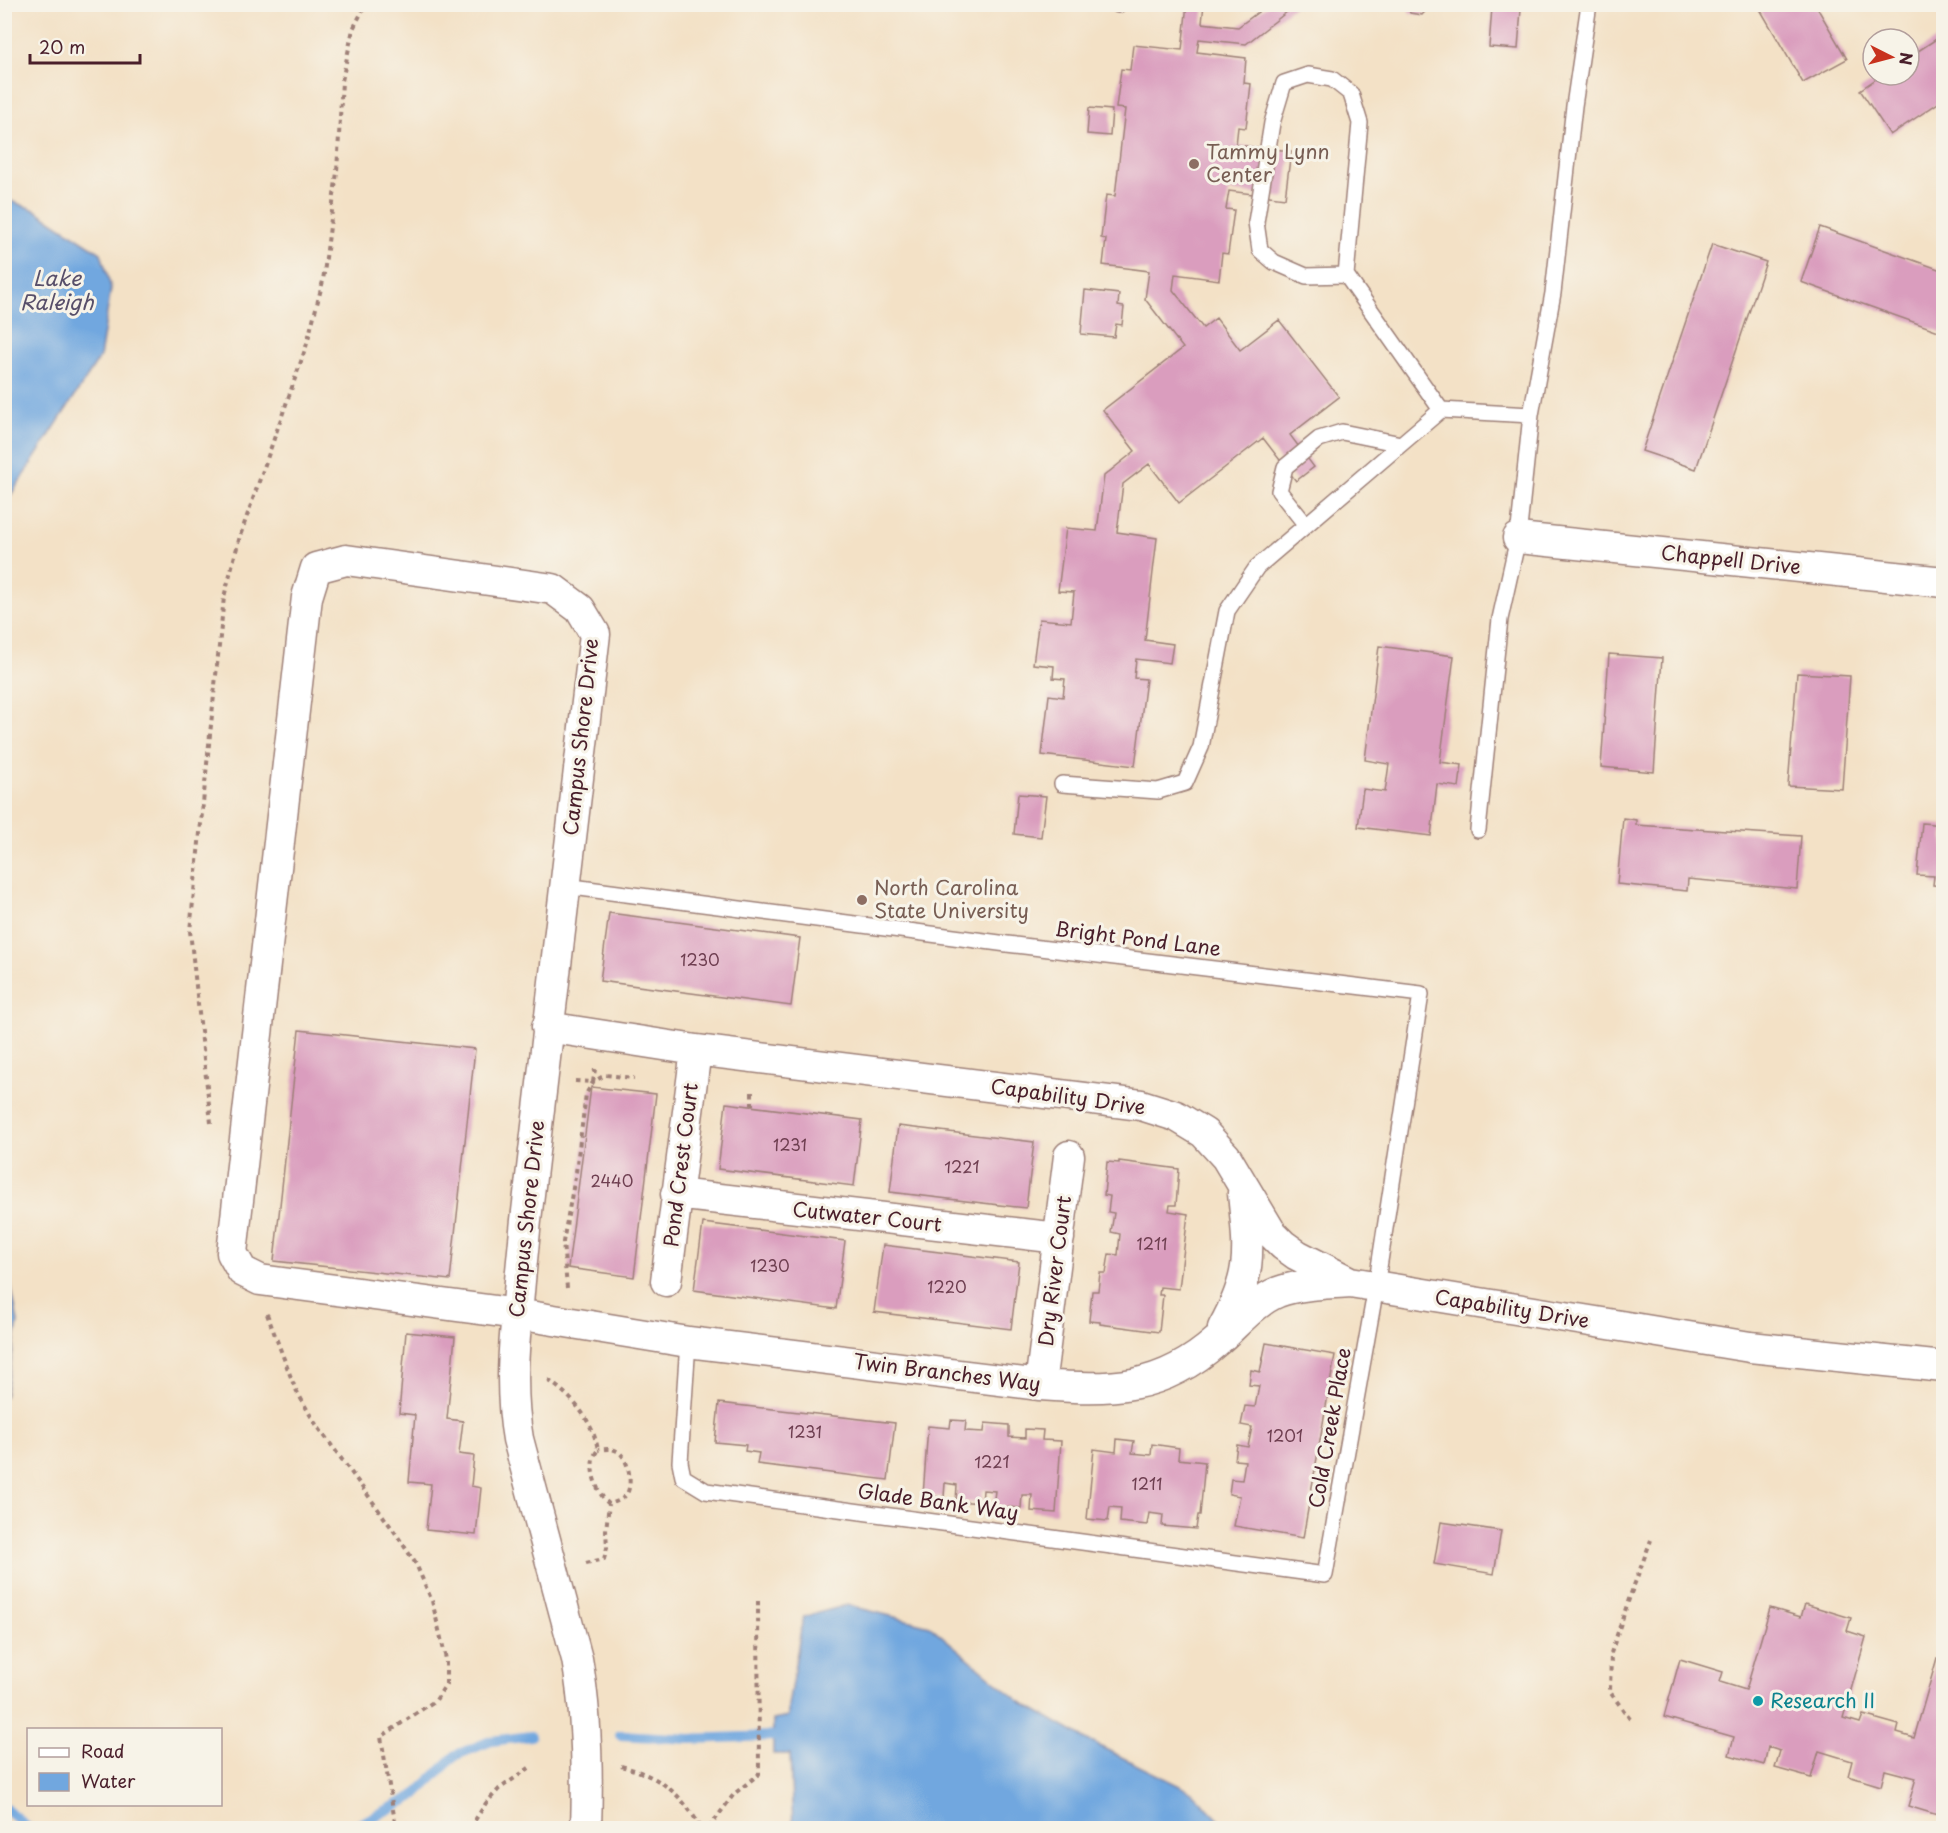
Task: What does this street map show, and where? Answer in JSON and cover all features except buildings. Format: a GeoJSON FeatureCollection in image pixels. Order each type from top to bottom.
{"type":"FeatureCollection","features":[{"type":"Feature","properties":{"kind":"street","name":"Chappell Drive"},"geometry":{"type":"LineString","coordinates":[[1518,538],[1944,582]]}},
{"type":"Feature","properties":{"kind":"street","name":"Twin Branches Way"},"geometry":{"type":"LineString","coordinates":[[580,609],[553,589],[346,560],[316,568],[306,597],[232,1253],[242,1271],[260,1280],[517,1314],[688,1342],[1040,1385],[1090,1388],[1124,1386],[1150,1381],[1182,1367],[1214,1344],[1263,1301],[1277,1293],[1291,1289],[1363,1284]]}},
{"type":"Feature","properties":{"kind":"street","name":"Campus Shore Drive"},"geometry":{"type":"LineString","coordinates":[[580,609],[595,634],[542,1078],[512,1378],[513,1408],[531,1494],[577,1659],[582,1687],[586,1757],[586,1828]]}},
{"type":"Feature","properties":{"kind":"street","name":"Capability Drive"},"geometry":{"type":"LineString","coordinates":[[548,1028],[696,1050],[1141,1105],[1176,1116],[1204,1133],[1226,1157],[1272,1234],[1283,1245],[1297,1255],[1363,1284],[1750,1347],[1944,1366]]}},
{"type":"Feature","properties":{"kind":"street","name":"Pond Crest Court"},"geometry":{"type":"LineString","coordinates":[[666,1281],[696,1050]]}},
{"type":"Feature","properties":{"kind":"street","name":"Dry River Court"},"geometry":{"type":"LineString","coordinates":[[1040,1385],[1069,1156]]}},
{"type":"Feature","properties":{"kind":"street"},"geometry":{"type":"LineString","coordinates":[[1214,1344],[1237,1302],[1247,1270],[1248,1239],[1242,1185]]}},
{"type":"Feature","properties":{"kind":"street","name":"Cutwater Court"},"geometry":{"type":"LineString","coordinates":[[676,1194],[1059,1238]]}},
{"type":"Feature","properties":{"kind":"lane"},"geometry":{"type":"LineString","coordinates":[[1478,830],[1500,619],[1518,538],[1532,415],[1553,293],[1574,106],[1589,4]]}},
{"type":"Feature","properties":{"kind":"lane"},"geometry":{"type":"LineString","coordinates":[[1346,274],[1306,276],[1274,262],[1260,250],[1256,222],[1272,123],[1284,83],[1308,75],[1332,78],[1352,94],[1360,123],[1346,274],[1441,410]]}},
{"type":"Feature","properties":{"kind":"lane"},"geometry":{"type":"LineString","coordinates":[[1062,784],[1158,791],[1185,783],[1201,747],[1227,610],[1257,567],[1441,410],[1532,415]]}},
{"type":"Feature","properties":{"kind":"lane"},"geometry":{"type":"LineString","coordinates":[[1306,525],[1279,491],[1285,467],[1319,440],[1342,432],[1401,444]]}},
{"type":"Feature","properties":{"kind":"lane","name":"Bright Pond Lane"},"geometry":{"type":"LineString","coordinates":[[565,886],[1019,946],[1421,994]]}},
{"type":"Feature","properties":{"kind":"lane","name":"Cold Creek Place"},"geometry":{"type":"LineString","coordinates":[[1325,1575],[1363,1284],[1421,994]]}},
{"type":"Feature","properties":{"kind":"lane","name":"Glade Bank Way"},"geometry":{"type":"LineString","coordinates":[[688,1342],[680,1462],[683,1476],[706,1491],[1325,1575]]}},
{"type":"Feature","properties":{"kind":"path"},"geometry":{"type":"LineString","coordinates":[[567,1289],[563,1242],[576,1172],[586,1094],[593,1082],[599,1035]]}},
{"type":"Feature","properties":{"kind":"path"},"geometry":{"type":"LineString","coordinates":[[542,1078],[593,1082],[605,1075],[641,1078]]}},
{"type":"Feature","properties":{"kind":"path"},"geometry":{"type":"LineString","coordinates":[[752,1092],[752,1107]]}},
{"type":"Feature","properties":{"kind":"path"},"geometry":{"type":"LineString","coordinates":[[548,1380],[568,1395],[591,1424],[598,1450]]}},
{"type":"Feature","properties":{"kind":"path"},"geometry":{"type":"LineString","coordinates":[[582,1564],[604,1558],[607,1554],[606,1530],[609,1504],[600,1493],[592,1467],[595,1453],[598,1450]]}},
{"type":"Feature","properties":{"kind":"path"},"geometry":{"type":"LineString","coordinates":[[598,1450],[618,1451],[625,1459],[630,1489],[618,1502],[609,1504]]}},
{"type":"Feature","properties":{"kind":"path"},"geometry":{"type":"LineString","coordinates":[[1630,1719],[1610,1692],[1611,1653],[1651,1540]]}},
{"type":"Feature","properties":{"kind":"path"},"geometry":{"type":"LineString","coordinates":[[709,1828],[734,1794],[759,1774],[758,1601]]}},
{"type":"Feature","properties":{"kind":"path"},"geometry":{"type":"LineString","coordinates":[[384,1758],[396,1828]]}},
{"type":"Feature","properties":{"kind":"path"},"geometry":{"type":"LineString","coordinates":[[470,1828],[486,1803],[499,1789],[532,1766]]}},
{"type":"Feature","properties":{"kind":"path"},"geometry":{"type":"LineString","coordinates":[[621,1766],[649,1775],[664,1783],[678,1796],[701,1828]]}},
{"type":"Feature","properties":{"kind":"water","name":"Lake Raleigh"},"geometry":{"type":"Polygon","coordinates":[[[5,199],[35,210],[101,253],[111,288],[100,357],[5,504],[5,199]]]}},
{"type":"Feature","properties":{"kind":"water"},"geometry":{"type":"Polygon","coordinates":[[[5,1255],[18,1322],[5,1397],[5,1255]]]}},
{"type":"Feature","properties":{"kind":"water"},"geometry":{"type":"Polygon","coordinates":[[[847,1605],[930,1626],[1019,1701],[1091,1742],[1192,1792],[1227,1828],[793,1828],[790,1754],[773,1754],[773,1720],[788,1717],[803,1617],[847,1605]]]}},
{"type":"Feature","properties":{"kind":"waterway"},"geometry":{"type":"LineString","coordinates":[[620,1735],[690,1739],[785,1737]]}},
{"type":"Feature","properties":{"kind":"waterway"},"geometry":{"type":"LineString","coordinates":[[352,1828],[414,1796],[456,1755],[491,1741],[531,1736]]}},
{"type":"Feature","properties":{"kind":"waterway"},"geometry":{"type":"LineString","coordinates":[[4,1807],[28,1828]]}},
{"type":"Feature","properties":{"kind":"place","name":"Tammy Lynn Center"},"geometry":{"type":"Point","coordinates":[1194,164]}},
{"type":"Feature","properties":{"kind":"place","name":"North Carolina State University"},"geometry":{"type":"Point","coordinates":[862,900]}},
{"type":"Feature","properties":{"kind":"place","name":"Research II"},"geometry":{"type":"Point","coordinates":[1758,1701]}}]}
